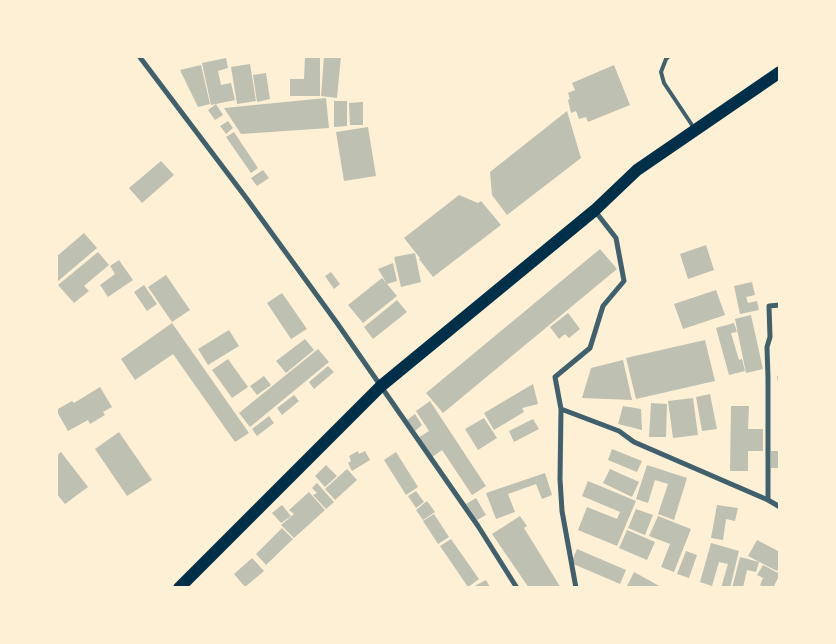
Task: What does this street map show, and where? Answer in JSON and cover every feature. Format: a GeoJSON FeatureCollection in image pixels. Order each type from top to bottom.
{"type":"FeatureCollection","features":[{"type":"Feature","properties":{"kind":"main road"},"geometry":{"type":"LineString","coordinates":[[179,588],[381,386],[594,210],[637,170],[780,72]]}},
{"type":"Feature","properties":{"kind":"street"},"geometry":{"type":"LineString","coordinates":[[139,56],[247,199],[337,323],[478,526],[517,588]]}},
{"type":"Feature","properties":{"kind":"street"},"geometry":{"type":"LineString","coordinates":[[576,588],[562,511],[560,487],[561,409],[554,377],[590,348],[603,306],[624,281],[616,238],[594,210]]}},
{"type":"Feature","properties":{"kind":"street"},"geometry":{"type":"LineString","coordinates":[[768,500],[768,378],[766,347],[770,337],[770,306],[780,305]]}},
{"type":"Feature","properties":{"kind":"street"},"geometry":{"type":"LineString","coordinates":[[561,409],[619,431],[634,442],[768,500],[780,507]]}},
{"type":"Feature","properties":{"kind":"lane"},"geometry":{"type":"LineString","coordinates":[[669,56],[661,72],[664,83],[695,130]]}},
{"type":"Feature","properties":{"kind":"building"},"geometry":{"type":"Polygon","coordinates":[[[305,56],[320,56],[320,96],[290,96],[290,79],[304,79],[305,56]]]}},
{"type":"Feature","properties":{"kind":"building"},"geometry":{"type":"Polygon","coordinates":[[[324,56],[341,56],[337,98],[321,96],[324,56]]]}},
{"type":"Feature","properties":{"kind":"building"},"geometry":{"type":"Polygon","coordinates":[[[226,58],[228,68],[218,71],[221,85],[231,83],[235,100],[211,105],[202,63],[226,58]]]}},
{"type":"Feature","properties":{"kind":"building"},"geometry":{"type":"Polygon","coordinates":[[[250,64],[256,101],[237,104],[231,67],[250,64]]]}},
{"type":"Feature","properties":{"kind":"building"},"geometry":{"type":"Polygon","coordinates":[[[201,65],[210,104],[198,107],[180,70],[201,65]]]}},
{"type":"Feature","properties":{"kind":"building"},"geometry":{"type":"Polygon","coordinates":[[[614,65],[630,105],[588,122],[586,117],[579,119],[576,111],[571,113],[568,93],[575,90],[572,83],[614,65]]]}},
{"type":"Feature","properties":{"kind":"building"},"geometry":{"type":"Polygon","coordinates":[[[266,73],[270,99],[257,102],[253,75],[266,73]]]}},
{"type":"Feature","properties":{"kind":"building"},"geometry":{"type":"Polygon","coordinates":[[[326,98],[329,128],[241,134],[224,108],[326,98]]]}},
{"type":"Feature","properties":{"kind":"building"},"geometry":{"type":"Polygon","coordinates":[[[334,101],[347,101],[347,126],[334,127],[334,101]]]}},
{"type":"Feature","properties":{"kind":"building"},"geometry":{"type":"Polygon","coordinates":[[[363,102],[363,125],[350,125],[349,103],[363,102]]]}},
{"type":"Feature","properties":{"kind":"building"},"geometry":{"type":"Polygon","coordinates":[[[216,104],[223,115],[215,120],[208,110],[216,104]]]}},
{"type":"Feature","properties":{"kind":"building"},"geometry":{"type":"Polygon","coordinates":[[[567,111],[581,158],[507,215],[492,195],[490,172],[567,111]]]}},
{"type":"Feature","properties":{"kind":"building"},"geometry":{"type":"Polygon","coordinates":[[[228,121],[233,128],[226,134],[220,126],[228,121]]]}},
{"type":"Feature","properties":{"kind":"building"},"geometry":{"type":"Polygon","coordinates":[[[368,127],[376,176],[344,181],[336,132],[368,127]]]}},
{"type":"Feature","properties":{"kind":"building"},"geometry":{"type":"Polygon","coordinates":[[[234,132],[258,168],[251,173],[226,137],[234,132]]]}},
{"type":"Feature","properties":{"kind":"building"},"geometry":{"type":"Polygon","coordinates":[[[161,161],[174,175],[142,203],[129,188],[161,161]]]}},
{"type":"Feature","properties":{"kind":"building"},"geometry":{"type":"Polygon","coordinates":[[[263,170],[269,178],[257,186],[251,178],[263,170]]]}},
{"type":"Feature","properties":{"kind":"building"},"geometry":{"type":"Polygon","coordinates":[[[459,195],[478,203],[481,201],[501,225],[433,277],[404,238],[459,195]]]}},
{"type":"Feature","properties":{"kind":"building"},"geometry":{"type":"Polygon","coordinates":[[[84,233],[97,248],[57,282],[56,257],[84,233]]]}},
{"type":"Feature","properties":{"kind":"building"},"geometry":{"type":"Polygon","coordinates":[[[706,245],[714,270],[688,279],[680,254],[706,245]]]}},
{"type":"Feature","properties":{"kind":"building"},"geometry":{"type":"Polygon","coordinates":[[[600,249],[617,269],[443,413],[426,393],[600,249]]]}},
{"type":"Feature","properties":{"kind":"building"},"geometry":{"type":"Polygon","coordinates":[[[98,252],[109,265],[84,286],[89,291],[74,303],[58,285],[98,252]]]}},
{"type":"Feature","properties":{"kind":"building"},"geometry":{"type":"Polygon","coordinates":[[[415,253],[421,282],[401,287],[394,257],[415,253]]]}},
{"type":"Feature","properties":{"kind":"building"},"geometry":{"type":"Polygon","coordinates":[[[119,260],[133,280],[108,297],[100,285],[115,274],[110,266],[119,260]]]}},
{"type":"Feature","properties":{"kind":"building"},"geometry":{"type":"Polygon","coordinates":[[[393,263],[397,281],[387,284],[378,269],[393,263]]]}},
{"type":"Feature","properties":{"kind":"building"},"geometry":{"type":"Polygon","coordinates":[[[331,272],[340,284],[334,289],[325,276],[331,272]]]}},
{"type":"Feature","properties":{"kind":"building"},"geometry":{"type":"Polygon","coordinates":[[[166,275],[190,310],[172,322],[148,287],[166,275]]]}},
{"type":"Feature","properties":{"kind":"building"},"geometry":{"type":"Polygon","coordinates":[[[382,278],[397,296],[363,323],[348,305],[382,278]]]}},
{"type":"Feature","properties":{"kind":"building"},"geometry":{"type":"Polygon","coordinates":[[[752,282],[755,295],[746,297],[748,303],[757,301],[759,310],[740,314],[734,286],[752,282]]]}},
{"type":"Feature","properties":{"kind":"building"},"geometry":{"type":"Polygon","coordinates":[[[144,285],[157,304],[147,311],[134,292],[144,285]]]}},
{"type":"Feature","properties":{"kind":"building"},"geometry":{"type":"Polygon","coordinates":[[[716,290],[725,315],[683,329],[674,304],[716,290]]]}},
{"type":"Feature","properties":{"kind":"building"},"geometry":{"type":"Polygon","coordinates":[[[282,293],[307,329],[291,339],[267,303],[282,293]]]}},
{"type":"Feature","properties":{"kind":"building"},"geometry":{"type":"Polygon","coordinates":[[[397,300],[407,312],[373,339],[364,327],[397,300]]]}},
{"type":"Feature","properties":{"kind":"building"},"geometry":{"type":"Polygon","coordinates":[[[568,313],[580,329],[569,338],[565,334],[559,339],[550,327],[568,313]]]}},
{"type":"Feature","properties":{"kind":"building"},"geometry":{"type":"Polygon","coordinates":[[[751,315],[763,369],[746,373],[735,319],[751,315]]]}},
{"type":"Feature","properties":{"kind":"building"},"geometry":{"type":"Polygon","coordinates":[[[172,323],[249,433],[235,442],[173,354],[135,380],[121,359],[172,323]]]}},
{"type":"Feature","properties":{"kind":"building"},"geometry":{"type":"Polygon","coordinates":[[[734,323],[737,332],[731,333],[739,360],[742,359],[745,371],[729,375],[716,328],[734,323]]]}},
{"type":"Feature","properties":{"kind":"building"},"geometry":{"type":"Polygon","coordinates":[[[229,330],[239,346],[208,365],[198,349],[229,330]]]}},
{"type":"Feature","properties":{"kind":"building"},"geometry":{"type":"Polygon","coordinates":[[[305,339],[314,350],[286,373],[276,361],[305,339]]]}},
{"type":"Feature","properties":{"kind":"building"},"geometry":{"type":"Polygon","coordinates":[[[705,340],[715,381],[636,399],[626,358],[705,340]]]}},
{"type":"Feature","properties":{"kind":"building"},"geometry":{"type":"Polygon","coordinates":[[[318,349],[329,362],[250,427],[239,413],[318,349]]]}},
{"type":"Feature","properties":{"kind":"building"},"geometry":{"type":"Polygon","coordinates":[[[228,359],[248,387],[232,398],[212,370],[228,359]]]}},
{"type":"Feature","properties":{"kind":"building"},"geometry":{"type":"Polygon","coordinates":[[[623,360],[632,400],[582,398],[591,368],[623,360]]]}},
{"type":"Feature","properties":{"kind":"building"},"geometry":{"type":"Polygon","coordinates":[[[328,366],[334,372],[314,389],[309,382],[328,366]]]}},
{"type":"Feature","properties":{"kind":"building"},"geometry":{"type":"Polygon","coordinates":[[[264,376],[271,385],[257,395],[250,386],[264,376]]]}},
{"type":"Feature","properties":{"kind":"building"},"geometry":{"type":"Polygon","coordinates":[[[777,376],[780,376],[780,389],[779,389],[777,376]]]}},
{"type":"Feature","properties":{"kind":"building"},"geometry":{"type":"Polygon","coordinates":[[[533,384],[538,404],[522,408],[524,412],[494,430],[484,413],[533,384]]]}},
{"type":"Feature","properties":{"kind":"building"},"geometry":{"type":"Polygon","coordinates":[[[100,387],[112,407],[103,412],[105,415],[90,424],[88,420],[68,431],[56,410],[72,401],[74,403],[100,387]]]}},
{"type":"Feature","properties":{"kind":"building"},"geometry":{"type":"Polygon","coordinates":[[[710,394],[717,429],[702,431],[696,397],[710,394]]]}},
{"type":"Feature","properties":{"kind":"building"},"geometry":{"type":"Polygon","coordinates":[[[294,395],[299,401],[282,415],[277,408],[294,395]]]}},
{"type":"Feature","properties":{"kind":"building"},"geometry":{"type":"Polygon","coordinates":[[[693,398],[698,435],[673,438],[668,401],[693,398]]]}},
{"type":"Feature","properties":{"kind":"building"},"geometry":{"type":"Polygon","coordinates":[[[430,401],[486,486],[472,495],[442,450],[431,458],[418,438],[429,431],[416,411],[430,401]]]}},
{"type":"Feature","properties":{"kind":"building"},"geometry":{"type":"Polygon","coordinates":[[[651,403],[667,404],[666,437],[649,437],[651,403]]]}},
{"type":"Feature","properties":{"kind":"building"},"geometry":{"type":"Polygon","coordinates":[[[623,406],[641,409],[642,430],[618,424],[623,406]]]}},
{"type":"Feature","properties":{"kind":"building"},"geometry":{"type":"Polygon","coordinates":[[[731,406],[749,406],[748,429],[763,429],[763,451],[748,451],[748,471],[730,471],[731,406]]]}},
{"type":"Feature","properties":{"kind":"building"},"geometry":{"type":"Polygon","coordinates":[[[415,414],[422,425],[415,431],[407,420],[415,414]]]}},
{"type":"Feature","properties":{"kind":"building"},"geometry":{"type":"Polygon","coordinates":[[[269,416],[274,423],[257,436],[252,429],[269,416]]]}},
{"type":"Feature","properties":{"kind":"building"},"geometry":{"type":"Polygon","coordinates":[[[484,418],[497,438],[478,450],[465,429],[484,418]]]}},
{"type":"Feature","properties":{"kind":"building"},"geometry":{"type":"Polygon","coordinates":[[[533,419],[539,429],[514,442],[509,431],[533,419]]]}},
{"type":"Feature","properties":{"kind":"building"},"geometry":{"type":"Polygon","coordinates":[[[119,432],[152,480],[127,496],[95,449],[119,432]]]}},
{"type":"Feature","properties":{"kind":"building"},"geometry":{"type":"Polygon","coordinates":[[[612,449],[642,461],[637,472],[608,460],[612,449]]]}},
{"type":"Feature","properties":{"kind":"building"},"geometry":{"type":"Polygon","coordinates":[[[358,451],[359,454],[365,451],[370,460],[352,471],[348,463],[351,461],[349,456],[358,451]]]}},
{"type":"Feature","properties":{"kind":"building"},"geometry":{"type":"Polygon","coordinates":[[[771,451],[780,451],[780,468],[771,468],[771,451]]]}},
{"type":"Feature","properties":{"kind":"building"},"geometry":{"type":"Polygon","coordinates":[[[61,452],[88,487],[65,504],[56,493],[56,456],[61,452]]]}},
{"type":"Feature","properties":{"kind":"building"},"geometry":{"type":"Polygon","coordinates":[[[396,452],[418,487],[406,495],[384,460],[396,452]]]}},
{"type":"Feature","properties":{"kind":"building"},"geometry":{"type":"Polygon","coordinates":[[[326,465],[337,476],[325,487],[315,476],[326,465]]]}},
{"type":"Feature","properties":{"kind":"building"},"geometry":{"type":"Polygon","coordinates":[[[647,465],[687,478],[674,520],[658,514],[668,484],[655,480],[648,503],[636,499],[647,465]]]}},
{"type":"Feature","properties":{"kind":"building"},"geometry":{"type":"Polygon","coordinates":[[[347,469],[357,480],[335,500],[325,489],[347,469]]]}},
{"type":"Feature","properties":{"kind":"building"},"geometry":{"type":"Polygon","coordinates":[[[610,469],[639,482],[632,497],[603,483],[610,469]]]}},
{"type":"Feature","properties":{"kind":"building"},"geometry":{"type":"Polygon","coordinates":[[[545,473],[552,495],[542,499],[536,484],[508,494],[515,512],[496,519],[486,493],[545,473]]]}},
{"type":"Feature","properties":{"kind":"building"},"geometry":{"type":"Polygon","coordinates":[[[588,481],[636,501],[617,546],[578,530],[587,507],[617,519],[620,512],[582,496],[588,481]]]}},
{"type":"Feature","properties":{"kind":"building"},"geometry":{"type":"Polygon","coordinates":[[[317,483],[334,502],[326,509],[313,495],[317,493],[312,488],[317,483]]]}},
{"type":"Feature","properties":{"kind":"building"},"geometry":{"type":"Polygon","coordinates":[[[416,491],[424,502],[416,508],[408,496],[416,491]]]}},
{"type":"Feature","properties":{"kind":"building"},"geometry":{"type":"Polygon","coordinates":[[[309,492],[325,510],[294,538],[281,525],[294,514],[289,510],[309,492]]]}},
{"type":"Feature","properties":{"kind":"building"},"geometry":{"type":"Polygon","coordinates":[[[476,498],[486,515],[477,520],[466,504],[476,498]]]}},
{"type":"Feature","properties":{"kind":"building"},"geometry":{"type":"Polygon","coordinates":[[[427,501],[435,512],[423,520],[416,510],[427,501]]]}},
{"type":"Feature","properties":{"kind":"building"},"geometry":{"type":"Polygon","coordinates":[[[282,505],[291,516],[281,523],[272,513],[282,505]]]}},
{"type":"Feature","properties":{"kind":"building"},"geometry":{"type":"Polygon","coordinates":[[[717,505],[738,508],[735,521],[726,519],[723,540],[711,538],[717,505]]]}},
{"type":"Feature","properties":{"kind":"building"},"geometry":{"type":"Polygon","coordinates":[[[636,509],[653,515],[645,535],[628,528],[636,509]]]}},
{"type":"Feature","properties":{"kind":"building"},"geometry":{"type":"Polygon","coordinates":[[[434,514],[449,537],[438,544],[423,521],[434,514]]]}},
{"type":"Feature","properties":{"kind":"building"},"geometry":{"type":"Polygon","coordinates":[[[520,516],[527,526],[524,528],[561,588],[529,588],[492,534],[520,516]]]}},
{"type":"Feature","properties":{"kind":"building"},"geometry":{"type":"Polygon","coordinates":[[[658,516],[691,529],[674,572],[661,567],[670,544],[649,536],[658,516]]]}},
{"type":"Feature","properties":{"kind":"building"},"geometry":{"type":"Polygon","coordinates":[[[282,528],[293,539],[266,565],[256,554],[282,528]]]}},
{"type":"Feature","properties":{"kind":"building"},"geometry":{"type":"Polygon","coordinates":[[[627,530],[655,542],[647,560],[619,548],[627,530]]]}},
{"type":"Feature","properties":{"kind":"building"},"geometry":{"type":"Polygon","coordinates":[[[451,539],[479,579],[468,587],[440,546],[451,539]]]}},
{"type":"Feature","properties":{"kind":"building"},"geometry":{"type":"Polygon","coordinates":[[[757,540],[780,552],[780,565],[777,571],[748,556],[757,540]]]}},
{"type":"Feature","properties":{"kind":"building"},"geometry":{"type":"Polygon","coordinates":[[[711,543],[739,551],[730,588],[721,588],[728,564],[719,562],[712,586],[700,582],[711,543]]]}},
{"type":"Feature","properties":{"kind":"building"},"geometry":{"type":"Polygon","coordinates":[[[577,549],[626,570],[620,584],[571,563],[577,549]]]}},
{"type":"Feature","properties":{"kind":"building"},"geometry":{"type":"Polygon","coordinates":[[[686,551],[697,555],[689,578],[677,574],[686,551]]]}},
{"type":"Feature","properties":{"kind":"building"},"geometry":{"type":"Polygon","coordinates":[[[740,557],[759,562],[756,572],[747,570],[743,588],[732,588],[740,557]]]}},
{"type":"Feature","properties":{"kind":"building"},"geometry":{"type":"Polygon","coordinates":[[[252,558],[264,571],[245,587],[234,574],[252,558]]]}},
{"type":"Feature","properties":{"kind":"building"},"geometry":{"type":"Polygon","coordinates":[[[763,565],[780,574],[773,588],[765,588],[760,585],[763,578],[757,575],[763,565]]]}},
{"type":"Feature","properties":{"kind":"building"},"geometry":{"type":"Polygon","coordinates":[[[634,572],[663,588],[626,588],[634,572]]]}},
{"type":"Feature","properties":{"kind":"building"},"geometry":{"type":"Polygon","coordinates":[[[486,580],[490,587],[471,588],[486,580]]]}}]}
